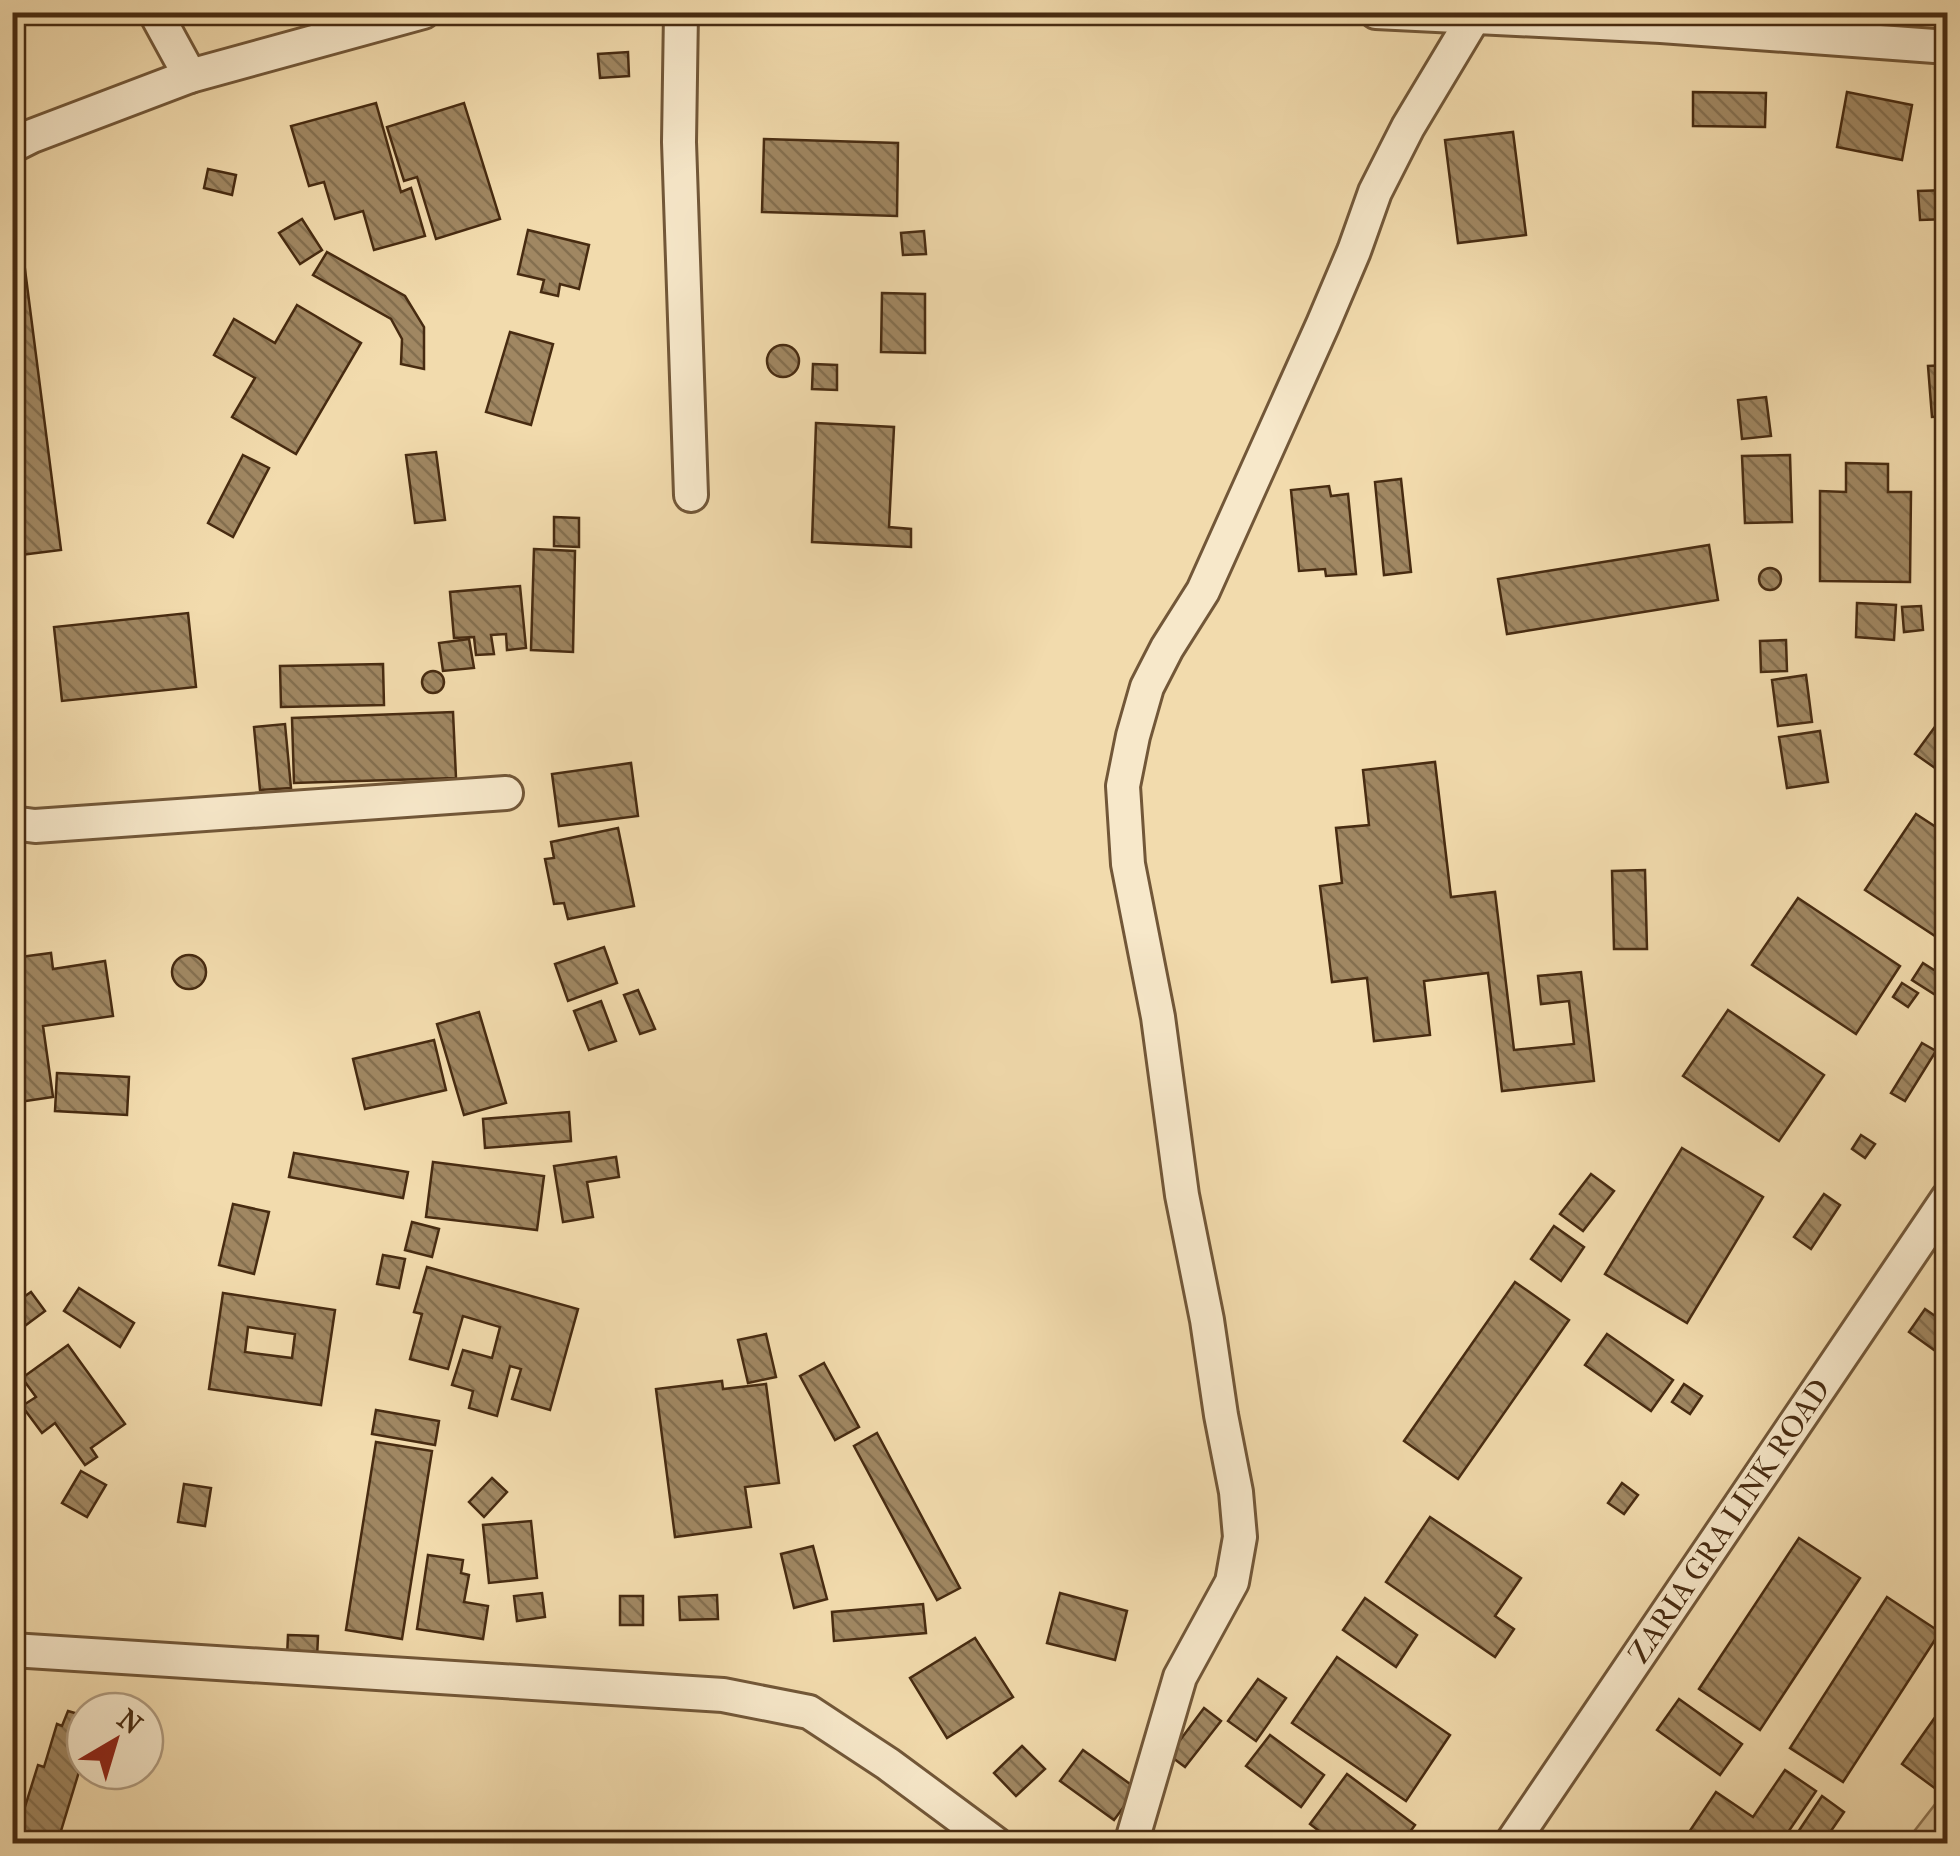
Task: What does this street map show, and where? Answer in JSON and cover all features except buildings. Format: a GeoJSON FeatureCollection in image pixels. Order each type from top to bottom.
{"type":"FeatureCollection","features":[{"type":"Feature","properties":{"kind":"street"},"geometry":{"type":"LineString","coordinates":[[155,12],[190,76]]}},
{"type":"Feature","properties":{"kind":"street"},"geometry":{"type":"LineString","coordinates":[[12,146],[190,76],[423,12]]}},
{"type":"Feature","properties":{"kind":"street"},"geometry":{"type":"LineString","coordinates":[[681,12],[679,142],[691,495]]}},
{"type":"Feature","properties":{"kind":"street"},"geometry":{"type":"LineString","coordinates":[[1376,12],[1661,19],[1948,46]]}},
{"type":"Feature","properties":{"kind":"street"},"geometry":{"type":"LineString","coordinates":[[1131,1844],[1180,1677],[1232,1582],[1240,1537],[1207,1320],[1182,1194],[1158,1017],[1128,864],[1123,786],[1147,688],[1203,591],[1323,324],[1375,192],[1408,126],[1474,17]]}},
{"type":"Feature","properties":{"kind":"street"},"geometry":{"type":"LineString","coordinates":[[12,822],[35,826],[506,793]]}},
{"type":"Feature","properties":{"kind":"street","name":"ZARIA GRA LINK ROAD"},"geometry":{"type":"LineString","coordinates":[[1511,1844],[1948,1198]]}},
{"type":"Feature","properties":{"kind":"street"},"geometry":{"type":"LineString","coordinates":[[12,1650],[723,1695],[809,1712],[888,1764],[996,1844]]}},
{"type":"Feature","properties":{"kind":"shaded area"},"geometry":{"type":"Polygon","coordinates":[[[1947,1789],[1947,1843],[1905,1843],[1947,1789]]]}}]}
